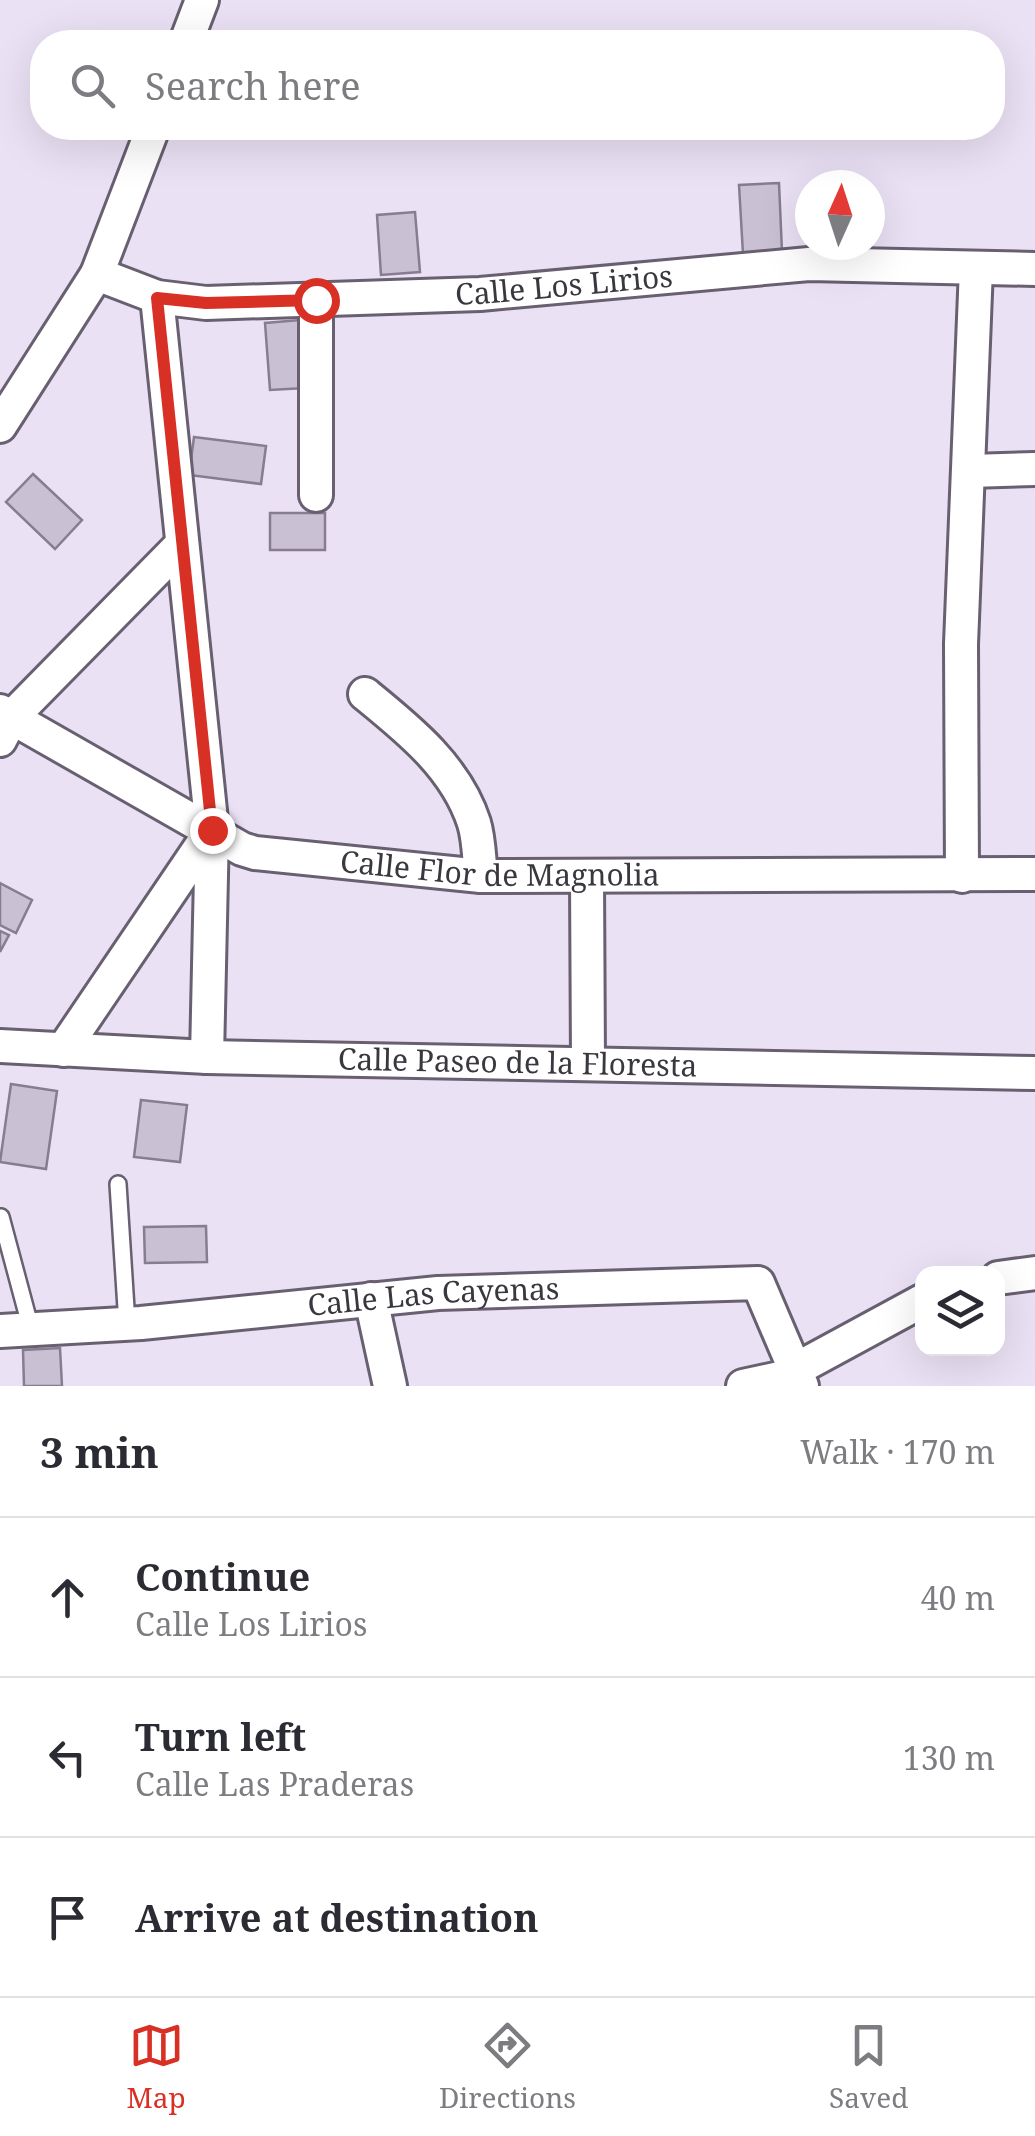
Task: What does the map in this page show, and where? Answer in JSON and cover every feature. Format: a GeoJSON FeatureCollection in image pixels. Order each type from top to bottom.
{"type":"FeatureCollection","features":[{"type":"Feature","properties":{"kind":"street"},"geometry":{"type":"LineString","coordinates":[[191,30],[202,0]]}},
{"type":"Feature","properties":{"kind":"street"},"geometry":{"type":"LineString","coordinates":[[0,426],[97,274],[149,140]]}},
{"type":"Feature","properties":{"kind":"street","name":"Calle Los Lirios"},"geometry":{"type":"LineString","coordinates":[[97,274],[157,298],[206,303],[480,294],[809,264],[1035,269]]}},
{"type":"Feature","properties":{"kind":"street"},"geometry":{"type":"LineString","coordinates":[[962,876],[961,644],[976,268]]}},
{"type":"Feature","properties":{"kind":"street"},"geometry":{"type":"LineString","coordinates":[[157,298],[212,830],[207,1057]]}},
{"type":"Feature","properties":{"kind":"street"},"geometry":{"type":"LineString","coordinates":[[316,300],[316,494]]}},
{"type":"Feature","properties":{"kind":"street"},"geometry":{"type":"LineString","coordinates":[[970,470],[1035,469]]}},
{"type":"Feature","properties":{"kind":"street"},"geometry":{"type":"LineString","coordinates":[[4,723],[182,544]]}},
{"type":"Feature","properties":{"kind":"street"},"geometry":{"type":"LineString","coordinates":[[365,694],[416,734],[449,776],[474,822],[481,876]]}},
{"type":"Feature","properties":{"kind":"street","name":"Calle Flor de Magnolia"},"geometry":{"type":"LineString","coordinates":[[4,723],[255,853],[481,876],[1035,874]]}},
{"type":"Feature","properties":{"kind":"street"},"geometry":{"type":"LineString","coordinates":[[63,1050],[212,830]]}},
{"type":"Feature","properties":{"kind":"street"},"geometry":{"type":"LineString","coordinates":[[587,876],[588,1064]]}},
{"type":"Feature","properties":{"kind":"street","name":"Calle Paseo de la Floresta"},"geometry":{"type":"LineString","coordinates":[[0,1046],[207,1057],[1035,1073]]}},
{"type":"Feature","properties":{"kind":"street"},"geometry":{"type":"LineString","coordinates":[[1005,1277],[1035,1273]]}},
{"type":"Feature","properties":{"kind":"street","name":"Calle Las Cayenas"},"geometry":{"type":"LineString","coordinates":[[16,1330],[127,1324],[438,1292],[758,1283],[799,1376]]}},
{"type":"Feature","properties":{"kind":"street"},"geometry":{"type":"LineString","coordinates":[[371,1299],[390,1386]]}},
{"type":"Feature","properties":{"kind":"street"},"geometry":{"type":"LineString","coordinates":[[743,1386],[799,1376],[915,1306]]}},
{"type":"Feature","properties":{"kind":"lane"},"geometry":{"type":"LineString","coordinates":[[118,1184],[127,1324]]}},
{"type":"Feature","properties":{"kind":"lane"},"geometry":{"type":"LineString","coordinates":[[1,1217],[16,1330]]}},
{"type":"Feature","properties":{"kind":"building"},"geometry":{"type":"Polygon","coordinates":[[[779,183],[782,252],[743,254],[739,185],[779,183]]]}},
{"type":"Feature","properties":{"kind":"building"},"geometry":{"type":"Polygon","coordinates":[[[415,212],[420,272],[381,275],[377,215],[415,212]]]}},
{"type":"Feature","properties":{"kind":"building"},"geometry":{"type":"Polygon","coordinates":[[[300,320],[305,388],[270,390],[265,323],[300,320]]]}},
{"type":"Feature","properties":{"kind":"building"},"geometry":{"type":"Polygon","coordinates":[[[194,437],[266,446],[261,484],[189,475],[194,437]]]}},
{"type":"Feature","properties":{"kind":"building"},"geometry":{"type":"Polygon","coordinates":[[[33,474],[82,520],[55,549],[6,502],[33,474]]]}},
{"type":"Feature","properties":{"kind":"building"},"geometry":{"type":"Polygon","coordinates":[[[270,513],[325,513],[325,550],[270,550],[270,513]]]}},
{"type":"Feature","properties":{"kind":"building"},"geometry":{"type":"Polygon","coordinates":[[[0,883],[32,900],[16,933],[0,925],[0,883]]]}},
{"type":"Feature","properties":{"kind":"building"},"geometry":{"type":"Polygon","coordinates":[[[0,931],[9,935],[0,952],[0,931]]]}},
{"type":"Feature","properties":{"kind":"building"},"geometry":{"type":"Polygon","coordinates":[[[11,1084],[57,1091],[46,1169],[0,1162],[11,1084]]]}},
{"type":"Feature","properties":{"kind":"building"},"geometry":{"type":"Polygon","coordinates":[[[141,1100],[187,1105],[180,1162],[134,1157],[141,1100]]]}},
{"type":"Feature","properties":{"kind":"building"},"geometry":{"type":"Polygon","coordinates":[[[206,1226],[207,1262],[145,1263],[144,1227],[206,1226]]]}},
{"type":"Feature","properties":{"kind":"building"},"geometry":{"type":"Polygon","coordinates":[[[60,1348],[62,1386],[24,1386],[23,1350],[60,1348]]]}},
{"type":"Feature","properties":{"kind":"route"},"geometry":{"type":"LineString","coordinates":[[212,830],[157,298],[206,303],[316,300]]}}]}
